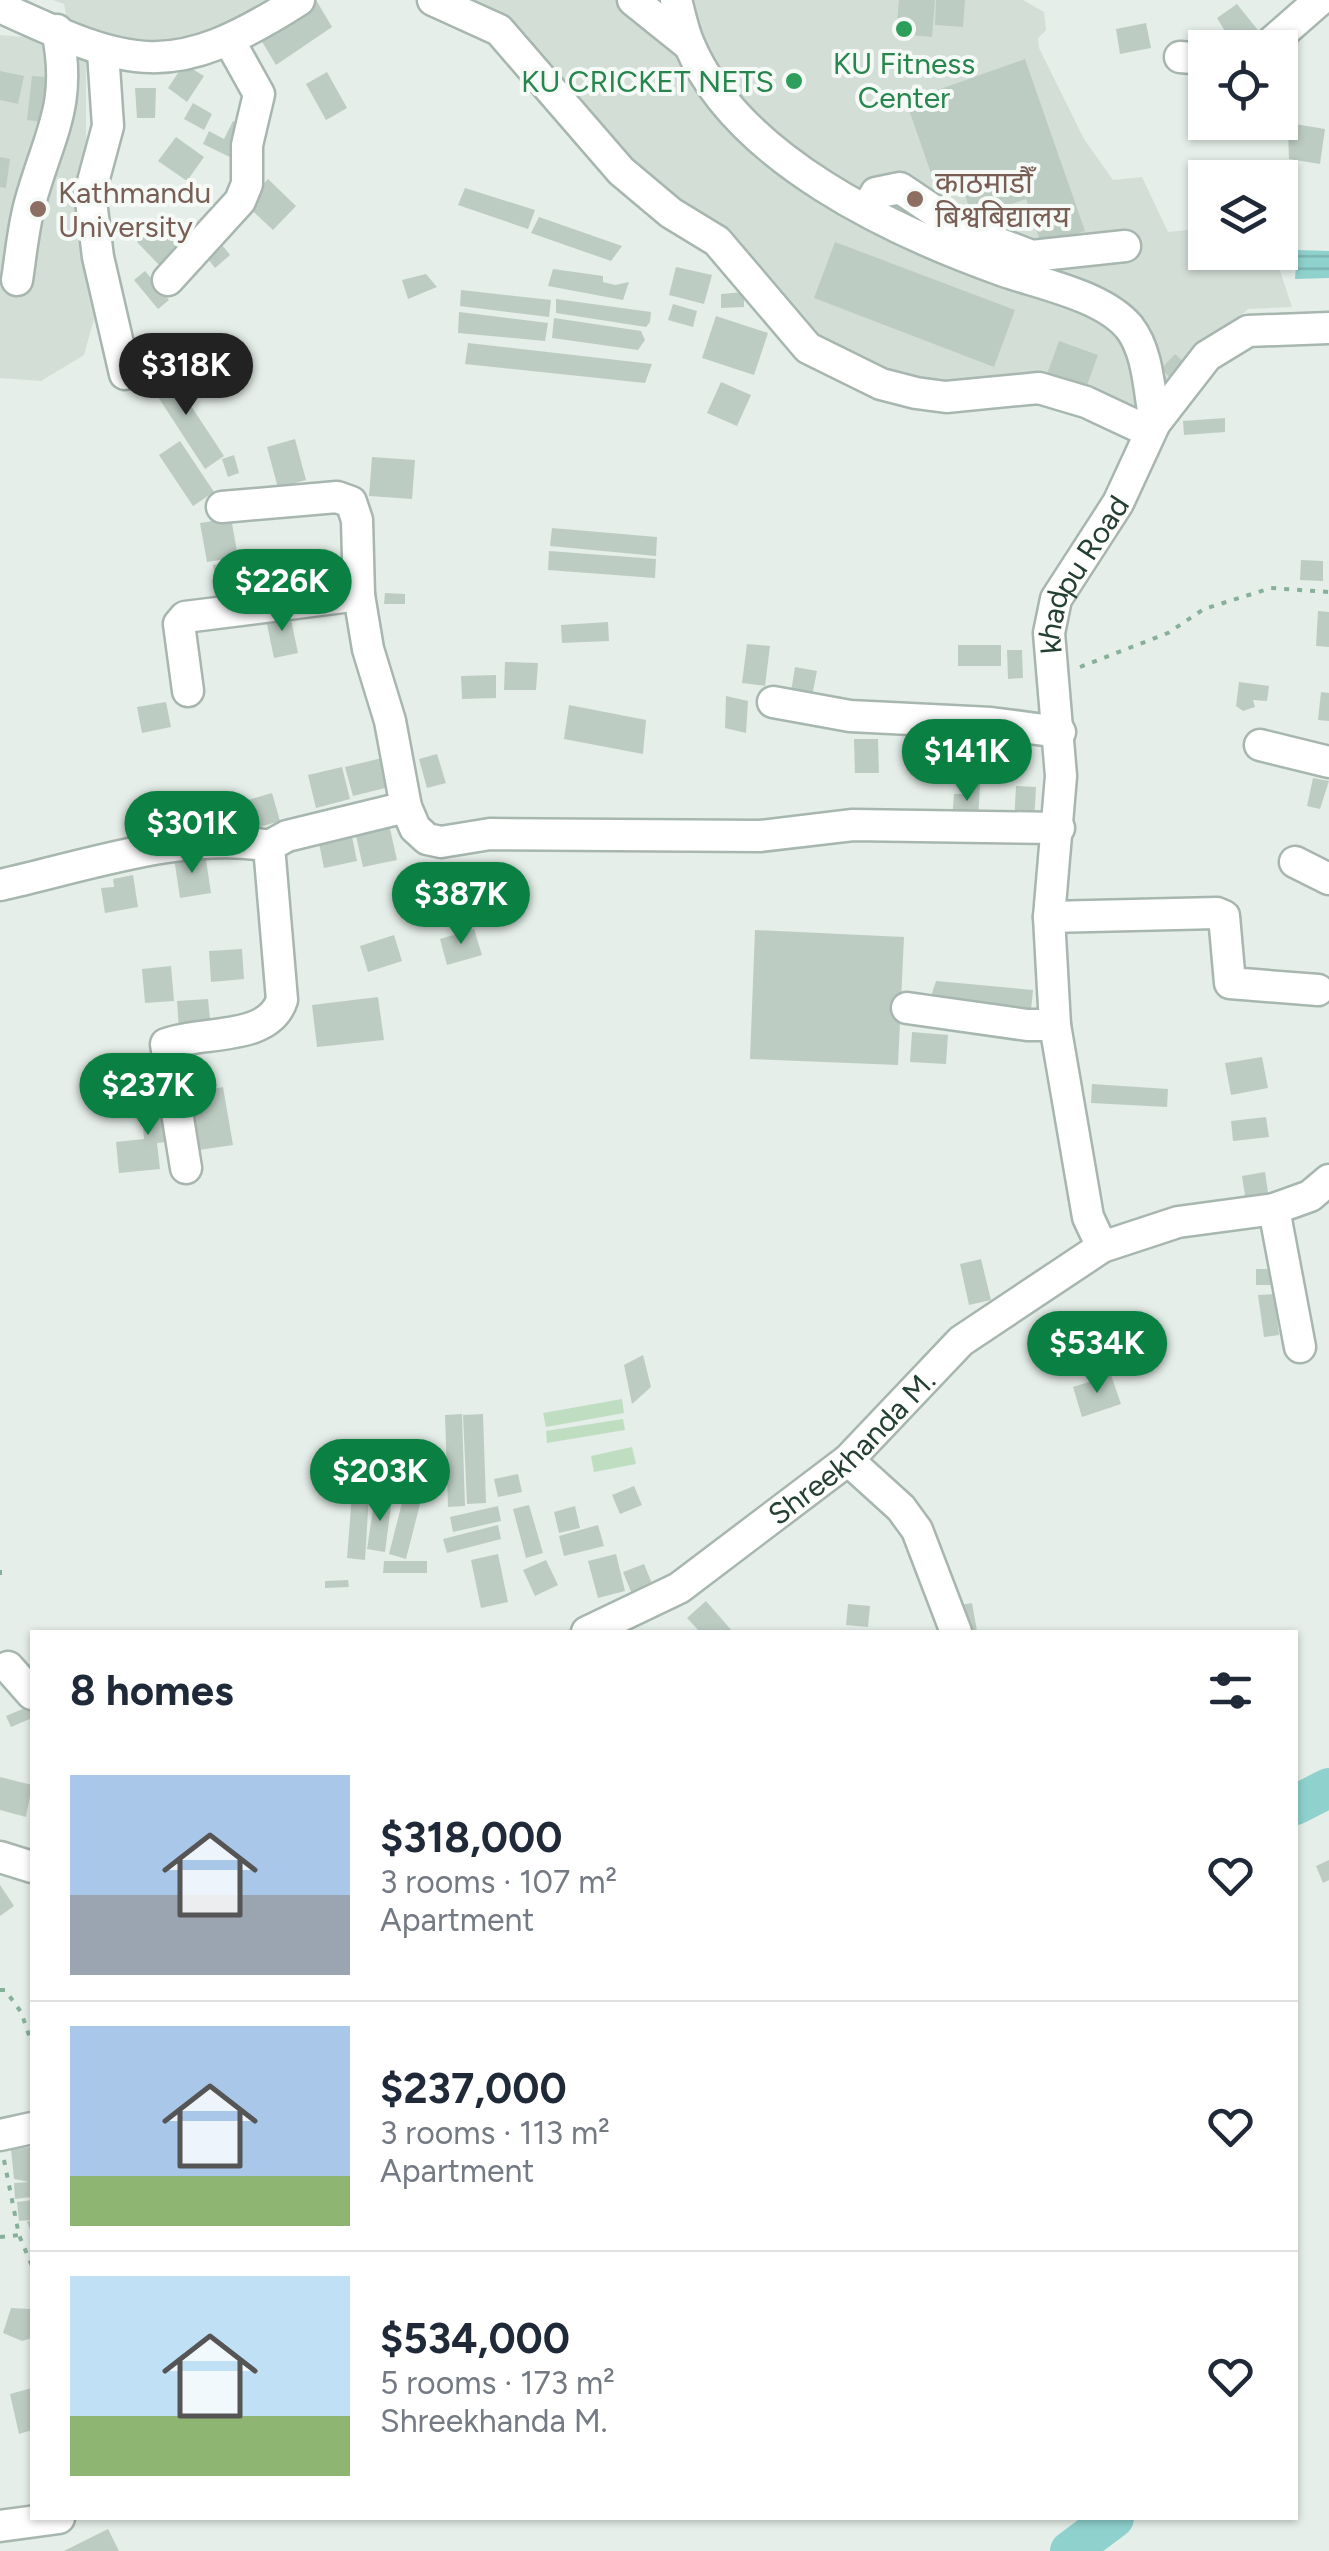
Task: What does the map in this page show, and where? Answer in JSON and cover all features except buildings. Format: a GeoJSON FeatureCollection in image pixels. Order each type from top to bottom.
{"type":"FeatureCollection","features":[{"type":"Feature","properties":{"kind":"street"},"geometry":{"type":"LineString","coordinates":[[0,7],[50,18],[103,52],[124,58],[158,57],[230,42],[299,0]]}},
{"type":"Feature","properties":{"kind":"street"},"geometry":{"type":"LineString","coordinates":[[433,0],[500,30],[621,171],[671,213],[718,241],[808,348],[881,384],[916,393],[946,397],[1038,388],[1152,427],[1142,356],[1126,323],[1079,298],[971,258],[867,208],[774,152],[718,93],[689,44],[676,0]]}},
{"type":"Feature","properties":{"kind":"street"},"geometry":{"type":"LineString","coordinates":[[633,0],[689,44]]}},
{"type":"Feature","properties":{"kind":"street"},"geometry":{"type":"LineString","coordinates":[[1286,30],[1320,0]]}},
{"type":"Feature","properties":{"kind":"street"},"geometry":{"type":"LineString","coordinates":[[17,280],[28,209],[57,126],[65,86],[50,18]]}},
{"type":"Feature","properties":{"kind":"street"},"geometry":{"type":"LineString","coordinates":[[168,280],[226,218],[247,184],[247,146],[259,94],[230,42]]}},
{"type":"Feature","properties":{"kind":"street"},"geometry":{"type":"LineString","coordinates":[[103,52],[108,126],[90,193],[98,257],[125,374]]}},
{"type":"Feature","properties":{"kind":"street"},"geometry":{"type":"LineString","coordinates":[[867,208],[876,194],[900,188],[961,229],[1032,256],[1125,246]]}},
{"type":"Feature","properties":{"kind":"street","name":"khadpu Road"},"geometry":{"type":"LineString","coordinates":[[1102,1248],[1088,1217],[1055,1024],[1049,918],[1059,828],[1060,732],[1049,633],[1056,600],[1118,503],[1152,427],[1207,356],[1236,337],[1263,328],[1329,328]]}},
{"type":"Feature","properties":{"kind":"street"},"geometry":{"type":"LineString","coordinates":[[222,507],[337,496],[351,502],[358,520],[358,595],[406,806],[416,828],[427,840],[441,842],[490,834],[760,836],[852,826],[1059,828]]}},
{"type":"Feature","properties":{"kind":"street"},"geometry":{"type":"LineString","coordinates":[[188,691],[179,648],[179,624],[186,616],[358,595]]}},
{"type":"Feature","properties":{"kind":"street"},"geometry":{"type":"LineString","coordinates":[[773,702],[863,717],[991,723],[1060,732]]}},
{"type":"Feature","properties":{"kind":"street"},"geometry":{"type":"LineString","coordinates":[[1260,745],[1329,762]]}},
{"type":"Feature","properties":{"kind":"street"},"geometry":{"type":"LineString","coordinates":[[0,885],[192,844],[236,840],[270,846],[286,836],[406,806]]}},
{"type":"Feature","properties":{"kind":"street"},"geometry":{"type":"LineString","coordinates":[[186,1168],[166,1044],[262,1026],[276,1017],[282,1000],[270,846]]}},
{"type":"Feature","properties":{"kind":"street"},"geometry":{"type":"LineString","coordinates":[[1295,862],[1329,879]]}},
{"type":"Feature","properties":{"kind":"street"},"geometry":{"type":"LineString","coordinates":[[1049,918],[1216,913],[1224,916],[1227,925],[1230,983],[1318,990]]}},
{"type":"Feature","properties":{"kind":"street"},"geometry":{"type":"LineString","coordinates":[[907,1008],[1028,1026],[1055,1024]]}},
{"type":"Feature","properties":{"kind":"street","name":"Shreekhanda M."},"geometry":{"type":"LineString","coordinates":[[591,1630],[679,1588],[848,1460],[960,1341],[1102,1248],[1178,1222],[1274,1209],[1310,1196],[1329,1180]]}},
{"type":"Feature","properties":{"kind":"street"},"geometry":{"type":"LineString","coordinates":[[1274,1209],[1300,1347]]}},
{"type":"Feature","properties":{"kind":"street"},"geometry":{"type":"LineString","coordinates":[[848,1460],[901,1508],[917,1530],[955,1630]]}},
{"type":"Feature","properties":{"kind":"street"},"geometry":{"type":"LineString","coordinates":[[8,1667],[30,1692]]}},
{"type":"Feature","properties":{"kind":"street"},"geometry":{"type":"LineString","coordinates":[[0,1857],[30,1867]]}},
{"type":"Feature","properties":{"kind":"street"},"geometry":{"type":"LineString","coordinates":[[1,2135],[30,2128]]}},
{"type":"Feature","properties":{"kind":"street"},"geometry":{"type":"LineString","coordinates":[[0,2526],[44,2520]]}},
{"type":"Feature","properties":{"kind":"path"},"geometry":{"type":"LineString","coordinates":[[1052,678],[1168,633],[1204,609],[1271,588],[1329,592]]}},
{"type":"Feature","properties":{"kind":"path"},"geometry":{"type":"LineString","coordinates":[[0,1570],[0,1580]]}},
{"type":"Feature","properties":{"kind":"path"},"geometry":{"type":"LineString","coordinates":[[0,1990],[5,1990],[21,2012],[30,2038]]}},
{"type":"Feature","properties":{"kind":"path"},"geometry":{"type":"LineString","coordinates":[[1,2135],[5,2175],[19,2236],[30,2261]]}},
{"type":"Feature","properties":{"kind":"path"},"geometry":{"type":"LineString","coordinates":[[0,2237],[19,2236]]}},
{"type":"Feature","properties":{"kind":"shaded area"},"geometry":{"type":"Polygon","coordinates":[[[53,0],[290,0],[230,36],[126,50],[67,19],[64,4],[53,0]]]}},
{"type":"Feature","properties":{"kind":"shaded area","name":"काठमाडौँ बिश्वबिद्यालय"},"geometry":{"type":"Polygon","coordinates":[[[465,0],[1023,0],[1044,12],[1046,30],[1038,38],[1039,48],[1084,139],[1113,180],[1142,177],[1168,232],[1188,230],[1188,270],[1280,270],[1292,307],[1248,309],[1179,371],[1139,416],[1046,379],[925,389],[816,342],[725,227],[699,217],[607,141],[508,16],[465,0]]]}},
{"type":"Feature","properties":{"kind":"shaded area","name":"Kathmandu University"},"geometry":{"type":"Polygon","coordinates":[[[0,35],[35,38],[86,62],[86,142],[76,185],[76,232],[94,319],[84,355],[41,381],[0,378],[0,35]]]}},
{"type":"Feature","properties":{"kind":"green space"},"geometry":{"type":"Polygon","coordinates":[[[622,1399],[624,1413],[546,1427],[543,1413],[622,1399]]]}},
{"type":"Feature","properties":{"kind":"green space"},"geometry":{"type":"Polygon","coordinates":[[[623,1419],[625,1430],[547,1443],[546,1431],[623,1419]]]}},
{"type":"Feature","properties":{"kind":"green space"},"geometry":{"type":"Polygon","coordinates":[[[632,1447],[636,1464],[594,1472],[591,1456],[632,1447]]]}},
{"type":"Feature","properties":{"kind":"water"},"geometry":{"type":"Polygon","coordinates":[[[1298,250],[1329,251],[1329,278],[1295,279],[1298,250]]]}},
{"type":"Feature","properties":{"kind":"waterway"},"geometry":{"type":"LineString","coordinates":[[1298,1804],[1329,1788]]}},
{"type":"Feature","properties":{"kind":"waterway"},"geometry":{"type":"LineString","coordinates":[[1070,2551],[1111,2520]]}},
{"type":"Feature","properties":{"kind":"place","name":"KU Fitness Center"},"geometry":{"type":"Point","coordinates":[904,29]}},
{"type":"Feature","properties":{"kind":"place","name":"KU CRICKET NETS"},"geometry":{"type":"Point","coordinates":[794,81]}},
{"type":"Feature","properties":{"kind":"place","name":"काठमाडौँ बिश्वबिद्यालय"},"geometry":{"type":"Point","coordinates":[915,199]}},
{"type":"Feature","properties":{"kind":"place","name":"Kathmandu University"},"geometry":{"type":"Point","coordinates":[38,209]}}]}
